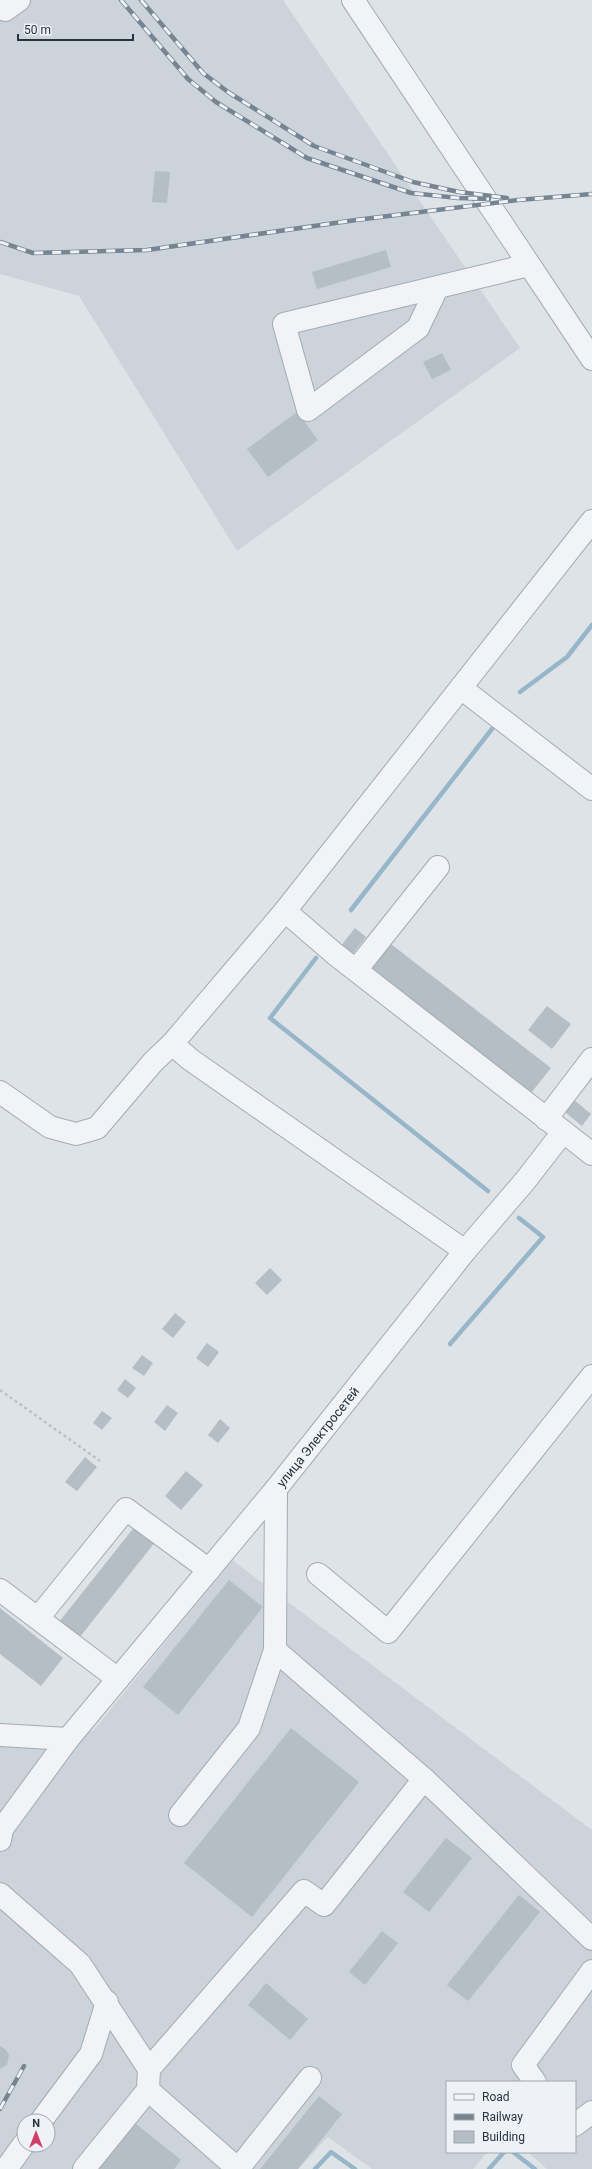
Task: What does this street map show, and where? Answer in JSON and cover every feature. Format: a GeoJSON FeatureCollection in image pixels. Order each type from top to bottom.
{"type":"FeatureCollection","features":[{"type":"Feature","properties":{"kind":"street"},"geometry":{"type":"LineString","coordinates":[[0,3],[5,10],[19,0]]}},
{"type":"Feature","properties":{"kind":"street"},"geometry":{"type":"LineString","coordinates":[[353,0],[529,265],[582,328],[592,359]]}},
{"type":"Feature","properties":{"kind":"street"},"geometry":{"type":"LineString","coordinates":[[437,288],[418,328],[308,410],[284,324],[529,265]]}},
{"type":"Feature","properties":{"kind":"street"},"geometry":{"type":"LineString","coordinates":[[0,1092],[50,1127],[76,1134],[98,1128],[154,1062],[172,1044],[285,911],[592,521]]}},
{"type":"Feature","properties":{"kind":"street"},"geometry":{"type":"LineString","coordinates":[[461,688],[592,789]]}},
{"type":"Feature","properties":{"kind":"street"},"geometry":{"type":"LineString","coordinates":[[356,970],[438,867]]}},
{"type":"Feature","properties":{"kind":"street"},"geometry":{"type":"LineString","coordinates":[[285,911],[356,970],[592,1154]]}},
{"type":"Feature","properties":{"kind":"street"},"geometry":{"type":"LineString","coordinates":[[172,1044],[192,1060],[464,1251]]}},
{"type":"Feature","properties":{"kind":"street","name":"улица Электросетей"},"geometry":{"type":"LineString","coordinates":[[0,1840],[3,1817],[276,1489],[464,1251],[525,1181],[592,1059]]}},
{"type":"Feature","properties":{"kind":"street"},"geometry":{"type":"LineString","coordinates":[[318,1574],[388,1632],[592,1376]]}},
{"type":"Feature","properties":{"kind":"street"},"geometry":{"type":"LineString","coordinates":[[180,1815],[249,1728],[275,1650],[276,1489]]}},
{"type":"Feature","properties":{"kind":"street"},"geometry":{"type":"LineString","coordinates":[[38,1618],[126,1509],[209,1570]]}},
{"type":"Feature","properties":{"kind":"street"},"geometry":{"type":"LineString","coordinates":[[0,1590],[118,1679]]}},
{"type":"Feature","properties":{"kind":"street"},"geometry":{"type":"LineString","coordinates":[[275,1650],[424,1780],[592,1939]]}},
{"type":"Feature","properties":{"kind":"street"},"geometry":{"type":"LineString","coordinates":[[0,1735],[68,1739]]}},
{"type":"Feature","properties":{"kind":"street"},"geometry":{"type":"LineString","coordinates":[[149,2069],[304,1891],[324,1905],[424,1780]]}},
{"type":"Feature","properties":{"kind":"street"},"geometry":{"type":"LineString","coordinates":[[0,1894],[80,1964],[107,2002],[149,2069],[148,2090],[84,2169]]}},
{"type":"Feature","properties":{"kind":"street"},"geometry":{"type":"LineString","coordinates":[[534,2081],[523,2065],[592,1971]]}},
{"type":"Feature","properties":{"kind":"street"},"geometry":{"type":"LineString","coordinates":[[47,2113],[90,2054],[107,2002]]}},
{"type":"Feature","properties":{"kind":"street"},"geometry":{"type":"LineString","coordinates":[[148,2090],[238,2169],[310,2078]]}},
{"type":"Feature","properties":{"kind":"street"},"geometry":{"type":"LineString","coordinates":[[576,2124],[592,2112]]}},
{"type":"Feature","properties":{"kind":"street"},"geometry":{"type":"LineString","coordinates":[[6,2169],[18,2153]]}},
{"type":"Feature","properties":{"kind":"path"},"geometry":{"type":"LineString","coordinates":[[0,1390],[100,1461]]}},
{"type":"Feature","properties":{"kind":"shaded area"},"geometry":{"type":"Polygon","coordinates":[[[0,0],[283,0],[520,348],[237,551],[79,296],[0,274],[0,0]]]}},
{"type":"Feature","properties":{"kind":"shaded area"},"geometry":{"type":"Polygon","coordinates":[[[232,1560],[592,1830],[592,2169],[547,2169],[529,2153],[576,2153],[576,2081],[446,2081],[446,2153],[486,2153],[473,2169],[372,2169],[328,2137],[298,2169],[0,2169],[0,1727],[93,1731],[232,1560]]]}},
{"type":"Feature","properties":{"kind":"building"},"geometry":{"type":"Polygon","coordinates":[[[155,171],[170,172],[167,203],[152,202],[155,171]]]}},
{"type":"Feature","properties":{"kind":"building"},"geometry":{"type":"Polygon","coordinates":[[[386,250],[391,267],[317,289],[312,272],[386,250]]]}},
{"type":"Feature","properties":{"kind":"building"},"geometry":{"type":"Polygon","coordinates":[[[442,353],[451,370],[432,379],[423,362],[442,353]]]}},
{"type":"Feature","properties":{"kind":"building"},"geometry":{"type":"Polygon","coordinates":[[[297,412],[318,440],[268,477],[247,449],[297,412]]]}},
{"type":"Feature","properties":{"kind":"building"},"geometry":{"type":"Polygon","coordinates":[[[355,928],[366,937],[351,956],[340,947],[355,928]]]}},
{"type":"Feature","properties":{"kind":"building"},"geometry":{"type":"Polygon","coordinates":[[[391,944],[551,1068],[531,1093],[371,970],[391,944]]]}},
{"type":"Feature","properties":{"kind":"building"},"geometry":{"type":"Polygon","coordinates":[[[547,1006],[571,1024],[552,1049],[528,1030],[547,1006]]]}},
{"type":"Feature","properties":{"kind":"building"},"geometry":{"type":"Polygon","coordinates":[[[574,1100],[591,1114],[582,1126],[565,1112],[574,1100]]]}},
{"type":"Feature","properties":{"kind":"building"},"geometry":{"type":"Polygon","coordinates":[[[270,1268],[282,1280],[267,1295],[255,1283],[270,1268]]]}},
{"type":"Feature","properties":{"kind":"building"},"geometry":{"type":"Polygon","coordinates":[[[175,1313],[186,1322],[173,1338],[162,1329],[175,1313]]]}},
{"type":"Feature","properties":{"kind":"building"},"geometry":{"type":"Polygon","coordinates":[[[207,1343],[219,1352],[208,1367],[196,1358],[207,1343]]]}},
{"type":"Feature","properties":{"kind":"building"},"geometry":{"type":"Polygon","coordinates":[[[142,1355],[153,1363],[144,1376],[132,1368],[142,1355]]]}},
{"type":"Feature","properties":{"kind":"building"},"geometry":{"type":"Polygon","coordinates":[[[125,1379],[136,1388],[128,1398],[117,1390],[125,1379]]]}},
{"type":"Feature","properties":{"kind":"building"},"geometry":{"type":"Polygon","coordinates":[[[167,1405],[178,1413],[165,1431],[154,1422],[167,1405]]]}},
{"type":"Feature","properties":{"kind":"building"},"geometry":{"type":"Polygon","coordinates":[[[102,1411],[112,1418],[102,1430],[93,1423],[102,1411]]]}},
{"type":"Feature","properties":{"kind":"building"},"geometry":{"type":"Polygon","coordinates":[[[220,1419],[230,1428],[218,1443],[208,1435],[220,1419]]]}},
{"type":"Feature","properties":{"kind":"building"},"geometry":{"type":"Polygon","coordinates":[[[85,1457],[97,1467],[77,1491],[65,1482],[85,1457]]]}},
{"type":"Feature","properties":{"kind":"building"},"geometry":{"type":"Polygon","coordinates":[[[186,1471],[203,1485],[181,1510],[165,1496],[186,1471]]]}},
{"type":"Feature","properties":{"kind":"building"},"geometry":{"type":"Polygon","coordinates":[[[136,1525],[156,1541],[79,1638],[59,1622],[136,1525]]]}},
{"type":"Feature","properties":{"kind":"building"},"geometry":{"type":"Polygon","coordinates":[[[229,1580],[263,1607],[178,1715],[143,1687],[229,1580]]]}},
{"type":"Feature","properties":{"kind":"building"},"geometry":{"type":"Polygon","coordinates":[[[0,1608],[63,1658],[41,1686],[0,1654],[0,1608]]]}},
{"type":"Feature","properties":{"kind":"building"},"geometry":{"type":"Polygon","coordinates":[[[291,1728],[359,1782],[252,1917],[184,1863],[291,1728]]]}},
{"type":"Feature","properties":{"kind":"building"},"geometry":{"type":"Polygon","coordinates":[[[446,1838],[472,1858],[429,1912],[403,1892],[446,1838]]]}},
{"type":"Feature","properties":{"kind":"building"},"geometry":{"type":"Polygon","coordinates":[[[519,1895],[540,1912],[468,2001],[447,1985],[519,1895]]]}},
{"type":"Feature","properties":{"kind":"building"},"geometry":{"type":"Polygon","coordinates":[[[382,1931],[398,1943],[365,1985],[349,1972],[382,1931]]]}},
{"type":"Feature","properties":{"kind":"building"},"geometry":{"type":"Polygon","coordinates":[[[266,1983],[308,2019],[290,2040],[248,2005],[266,1983]]]}},
{"type":"Feature","properties":{"kind":"building"},"geometry":{"type":"Polygon","coordinates":[[[0,2046],[6,2050],[9,2055],[7,2065],[0,2069],[0,2046]]]}},
{"type":"Feature","properties":{"kind":"building"},"geometry":{"type":"Polygon","coordinates":[[[319,2096],[342,2114],[298,2169],[260,2169],[319,2096]]]}},
{"type":"Feature","properties":{"kind":"building"},"geometry":{"type":"Polygon","coordinates":[[[131,2120],[181,2160],[174,2169],[92,2169],[131,2120]]]}},
{"type":"Feature","properties":{"kind":"waterway"},"geometry":{"type":"LineString","coordinates":[[520,692],[567,657],[592,625]]}},
{"type":"Feature","properties":{"kind":"waterway"},"geometry":{"type":"LineString","coordinates":[[351,910],[495,725]]}},
{"type":"Feature","properties":{"kind":"waterway"},"geometry":{"type":"LineString","coordinates":[[316,958],[270,1018],[488,1191]]}},
{"type":"Feature","properties":{"kind":"waterway"},"geometry":{"type":"LineString","coordinates":[[450,1344],[543,1237],[519,1218]]}},
{"type":"Feature","properties":{"kind":"waterway"},"geometry":{"type":"LineString","coordinates":[[315,2169],[331,2152],[355,2169]]}},
{"type":"Feature","properties":{"kind":"waterway"},"geometry":{"type":"LineString","coordinates":[[489,2169],[503,2153]]}},
{"type":"Feature","properties":{"kind":"waterway"},"geometry":{"type":"LineString","coordinates":[[514,2153],[535,2169]]}},
{"type":"Feature","properties":{"kind":"railway"},"geometry":{"type":"LineString","coordinates":[[121,0],[188,79],[216,102],[307,158],[411,193],[458,198],[489,199]]}},
{"type":"Feature","properties":{"kind":"railway"},"geometry":{"type":"LineString","coordinates":[[141,0],[203,73],[228,92],[314,146],[413,182],[459,192],[507,198]]}},
{"type":"Feature","properties":{"kind":"railway"},"geometry":{"type":"LineString","coordinates":[[0,242],[33,253],[147,250],[356,220],[518,200],[592,194]]}},
{"type":"Feature","properties":{"kind":"railway"},"geometry":{"type":"LineString","coordinates":[[0,2109],[24,2066]]}}]}
